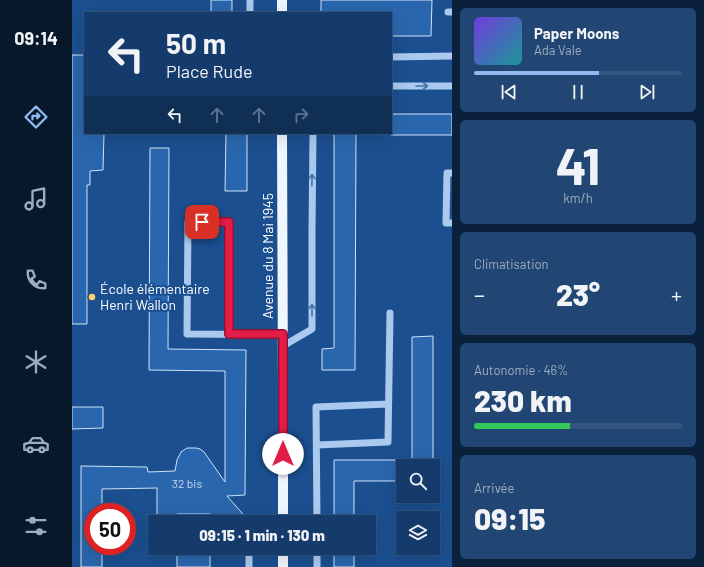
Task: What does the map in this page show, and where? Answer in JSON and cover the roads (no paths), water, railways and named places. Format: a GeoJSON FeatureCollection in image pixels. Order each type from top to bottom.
{"type":"FeatureCollection","features":[{"type":"Feature","properties":{"kind":"main road"},"geometry":{"type":"LineString","coordinates":[[282,0],[282,12]]}},
{"type":"Feature","properties":{"kind":"main road","name":"Avenue du 8 Mai 1945"},"geometry":{"type":"LineString","coordinates":[[282,134],[283,515]]}},
{"type":"Feature","properties":{"kind":"main road"},"geometry":{"type":"LineString","coordinates":[[283,555],[283,567]]}},
{"type":"Feature","properties":{"kind":"street"},"geometry":{"type":"LineString","coordinates":[[250,0],[250,12]]}},
{"type":"Feature","properties":{"kind":"street"},"geometry":{"type":"LineString","coordinates":[[392,57],[452,56]]}},
{"type":"Feature","properties":{"kind":"street"},"geometry":{"type":"LineString","coordinates":[[392,86],[452,86]]}},
{"type":"Feature","properties":{"kind":"street"},"geometry":{"type":"LineString","coordinates":[[283,346],[312,329],[313,134]]}},
{"type":"Feature","properties":{"kind":"street"},"geometry":{"type":"LineString","coordinates":[[452,173],[447,173],[446,223],[452,223]]}},
{"type":"Feature","properties":{"kind":"street"},"geometry":{"type":"LineString","coordinates":[[229,334],[229,222],[188,222],[187,334],[229,334],[283,334]]}},
{"type":"Feature","properties":{"kind":"street"},"geometry":{"type":"LineString","coordinates":[[317,445],[388,442],[390,314]]}},
{"type":"Feature","properties":{"kind":"street"},"geometry":{"type":"LineString","coordinates":[[317,515],[316,406],[388,404]]}},
{"type":"Feature","properties":{"kind":"street"},"geometry":{"type":"LineString","coordinates":[[249,555],[249,567]]}},
{"type":"Feature","properties":{"kind":"street"},"geometry":{"type":"LineString","coordinates":[[317,555],[317,567]]}},
{"type":"Feature","properties":{"kind":"place","name":"École élémentaire Henri Wallon"},"geometry":{"type":"Point","coordinates":[92,297]}}]}
